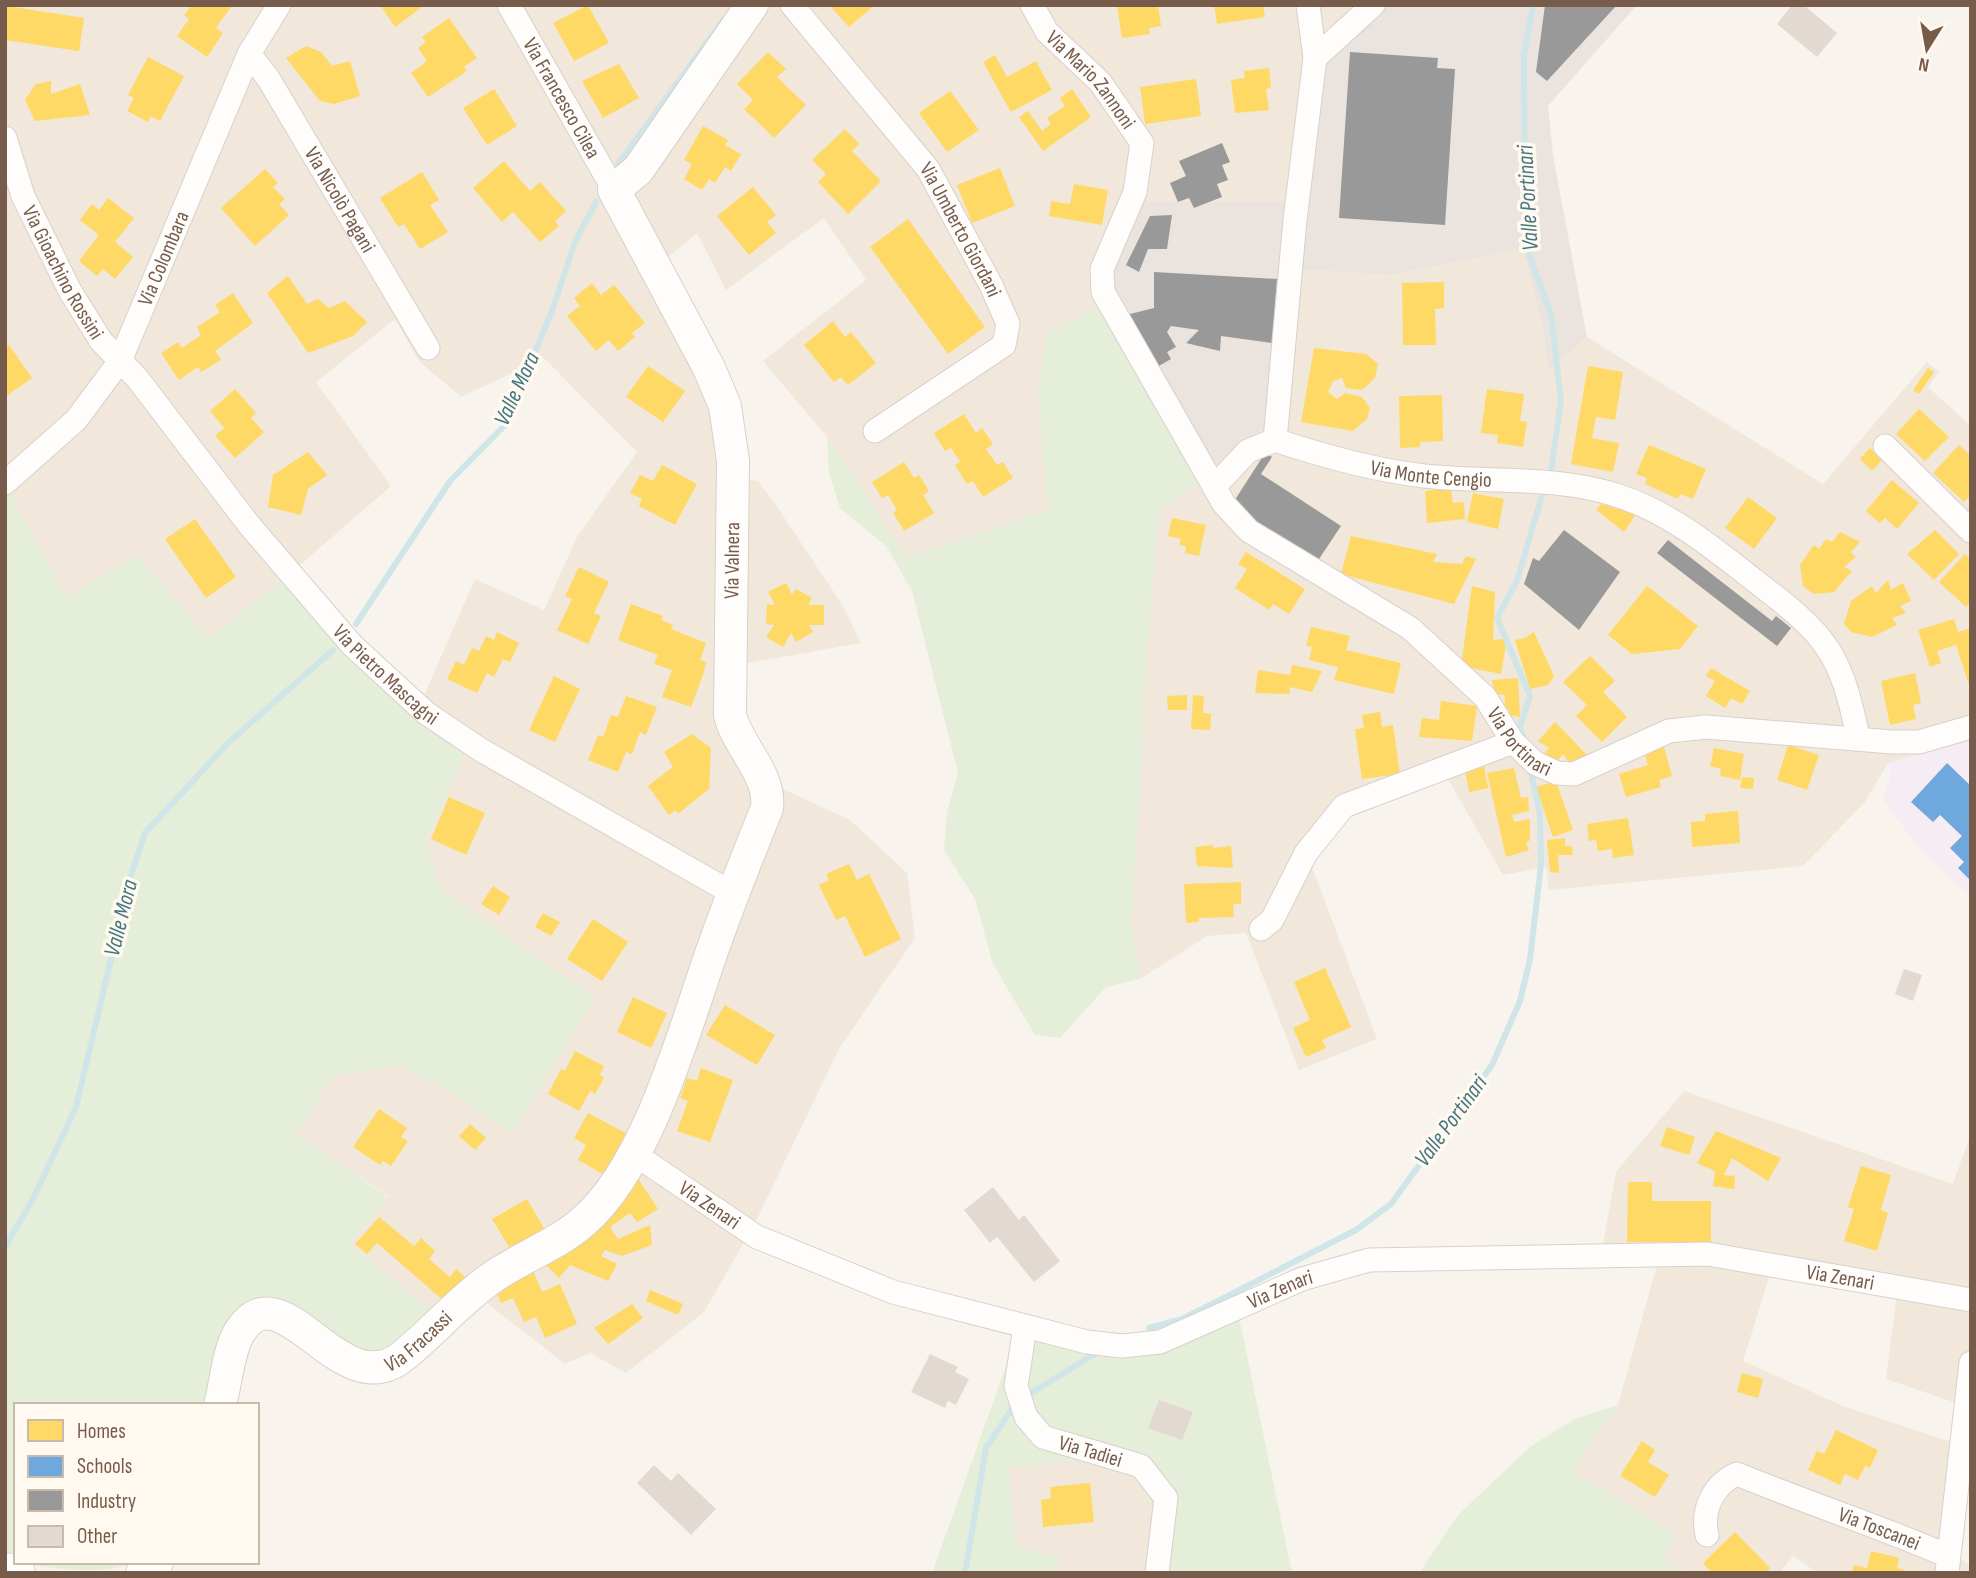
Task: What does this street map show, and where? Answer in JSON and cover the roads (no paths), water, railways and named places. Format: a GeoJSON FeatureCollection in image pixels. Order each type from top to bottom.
{"type":"FeatureCollection","features":[{"type":"Feature","properties":{"kind":"street","name":"Via Colombara"},"geometry":{"type":"LineString","coordinates":[[5,483],[76,420],[120,361],[249,54],[279,5]]}},
{"type":"Feature","properties":{"kind":"street","name":"Via Francesco Cilea"},"geometry":{"type":"LineString","coordinates":[[509,5],[614,190]]}},
{"type":"Feature","properties":{"kind":"street"},"geometry":{"type":"LineString","coordinates":[[614,190],[638,170],[752,5]]}},
{"type":"Feature","properties":{"kind":"street","name":"Via Umberto Giordani"},"geometry":{"type":"LineString","coordinates":[[792,5],[928,169],[991,285],[1008,324],[1004,345],[875,431]]}},
{"type":"Feature","properties":{"kind":"street","name":"Via Mario Zannoni"},"geometry":{"type":"LineString","coordinates":[[1032,5],[1047,32],[1100,82],[1142,143],[1135,192],[1102,270],[1103,292],[1179,423]]}},
{"type":"Feature","properties":{"kind":"street"},"geometry":{"type":"LineString","coordinates":[[1213,487],[1248,451],[1275,440],[1295,220],[1315,58],[1308,5]]}},
{"type":"Feature","properties":{"kind":"street"},"geometry":{"type":"LineString","coordinates":[[1315,58],[1373,5]]}},
{"type":"Feature","properties":{"kind":"street","name":"Via Nicolò Pagani"},"geometry":{"type":"LineString","coordinates":[[249,54],[268,78],[429,348]]}},
{"type":"Feature","properties":{"kind":"street","name":"Via Gioachino Rossini"},"geometry":{"type":"LineString","coordinates":[[5,138],[23,197],[70,291],[101,341],[120,361]]}},
{"type":"Feature","properties":{"kind":"street","name":"Via Valnera"},"geometry":{"type":"LineString","coordinates":[[614,190],[709,368],[725,406],[733,461],[730,715],[734,730],[763,780],[768,796],[767,808],[732,893],[636,1155]]}},
{"type":"Feature","properties":{"kind":"street","name":"Via Pietro Mascagni"},"geometry":{"type":"LineString","coordinates":[[120,361],[137,378],[250,526],[352,645],[426,713],[481,750],[732,893]]}},
{"type":"Feature","properties":{"kind":"street","name":"Via Portinari"},"geometry":{"type":"LineString","coordinates":[[1179,423],[1224,504],[1249,531],[1410,628],[1485,697],[1513,742],[1535,763],[1557,773],[1574,774],[1669,731],[1706,727],[1919,742],[1971,727]]}},
{"type":"Feature","properties":{"kind":"street","name":"Via Monte Cengio"},"geometry":{"type":"LineString","coordinates":[[1275,440],[1384,470],[1464,479],[1563,482],[1620,496],[1670,519],[1806,620],[1842,671],[1858,737]]}},
{"type":"Feature","properties":{"kind":"street"},"geometry":{"type":"LineString","coordinates":[[1885,446],[1971,531]]}},
{"type":"Feature","properties":{"kind":"street"},"geometry":{"type":"LineString","coordinates":[[1261,929],[1272,920],[1306,853],[1343,806],[1513,742]]}},
{"type":"Feature","properties":{"kind":"street","name":"Via Zenari"},"geometry":{"type":"LineString","coordinates":[[636,1155],[757,1237],[893,1292],[1102,1345],[1160,1342],[1302,1279],[1369,1260],[1708,1255],[1971,1300]]}},
{"type":"Feature","properties":{"kind":"street","name":"Via Fracassi"},"geometry":{"type":"LineString","coordinates":[[221,1403],[238,1336],[247,1322],[262,1315],[280,1315],[350,1364],[379,1369],[400,1358],[491,1278],[584,1221],[636,1155]]}},
{"type":"Feature","properties":{"kind":"street","name":"Via Tadiei"},"geometry":{"type":"LineString","coordinates":[[1025,1327],[1016,1386],[1026,1417],[1043,1437],[1141,1466],[1166,1498],[1157,1573]]}},
{"type":"Feature","properties":{"kind":"street","name":"Via Toscanei"},"geometry":{"type":"LineString","coordinates":[[1707,1535],[1706,1515],[1715,1488],[1737,1474],[1832,1513],[1882,1528],[1948,1565],[1971,1363]]}},
{"type":"Feature","properties":{"kind":"street"},"geometry":{"type":"LineString","coordinates":[[5,1569],[19,1573]]}},
{"type":"Feature","properties":{"kind":"waterway","name":"Valle Portinari"},"geometry":{"type":"LineString","coordinates":[[1533,5],[1524,56],[1525,224],[1529,254],[1551,315],[1561,400],[1551,471]]}},
{"type":"Feature","properties":{"kind":"waterway","name":"Valle Mora"},"geometry":{"type":"LineString","coordinates":[[618,164],[724,19]]}},
{"type":"Feature","properties":{"kind":"waterway","name":"Valle Mora"},"geometry":{"type":"LineString","coordinates":[[356,624],[450,481],[504,426],[552,311],[575,242],[596,202]]}},
{"type":"Feature","properties":{"kind":"waterway","name":"Valle Portinari"},"geometry":{"type":"LineString","coordinates":[[1524,740],[1520,726],[1530,696],[1497,618],[1517,581],[1542,495]]}},
{"type":"Feature","properties":{"kind":"waterway","name":"Valle Mora"},"geometry":{"type":"LineString","coordinates":[[5,1247],[33,1199],[76,1107],[131,875],[145,833],[228,743],[333,650]]}},
{"type":"Feature","properties":{"kind":"waterway","name":"Valle Portinari"},"geometry":{"type":"LineString","coordinates":[[1149,1328],[1182,1319],[1218,1301],[1356,1230],[1391,1204],[1492,1065],[1520,1001],[1530,959],[1541,865],[1540,813],[1530,769]]}},
{"type":"Feature","properties":{"kind":"waterway","name":"Valle Portinari"},"geometry":{"type":"LineString","coordinates":[[1028,1395],[1098,1352]]}},
{"type":"Feature","properties":{"kind":"waterway","name":"Valle Portinari"},"geometry":{"type":"LineString","coordinates":[[965,1573],[986,1448],[1011,1410]]}}]}
